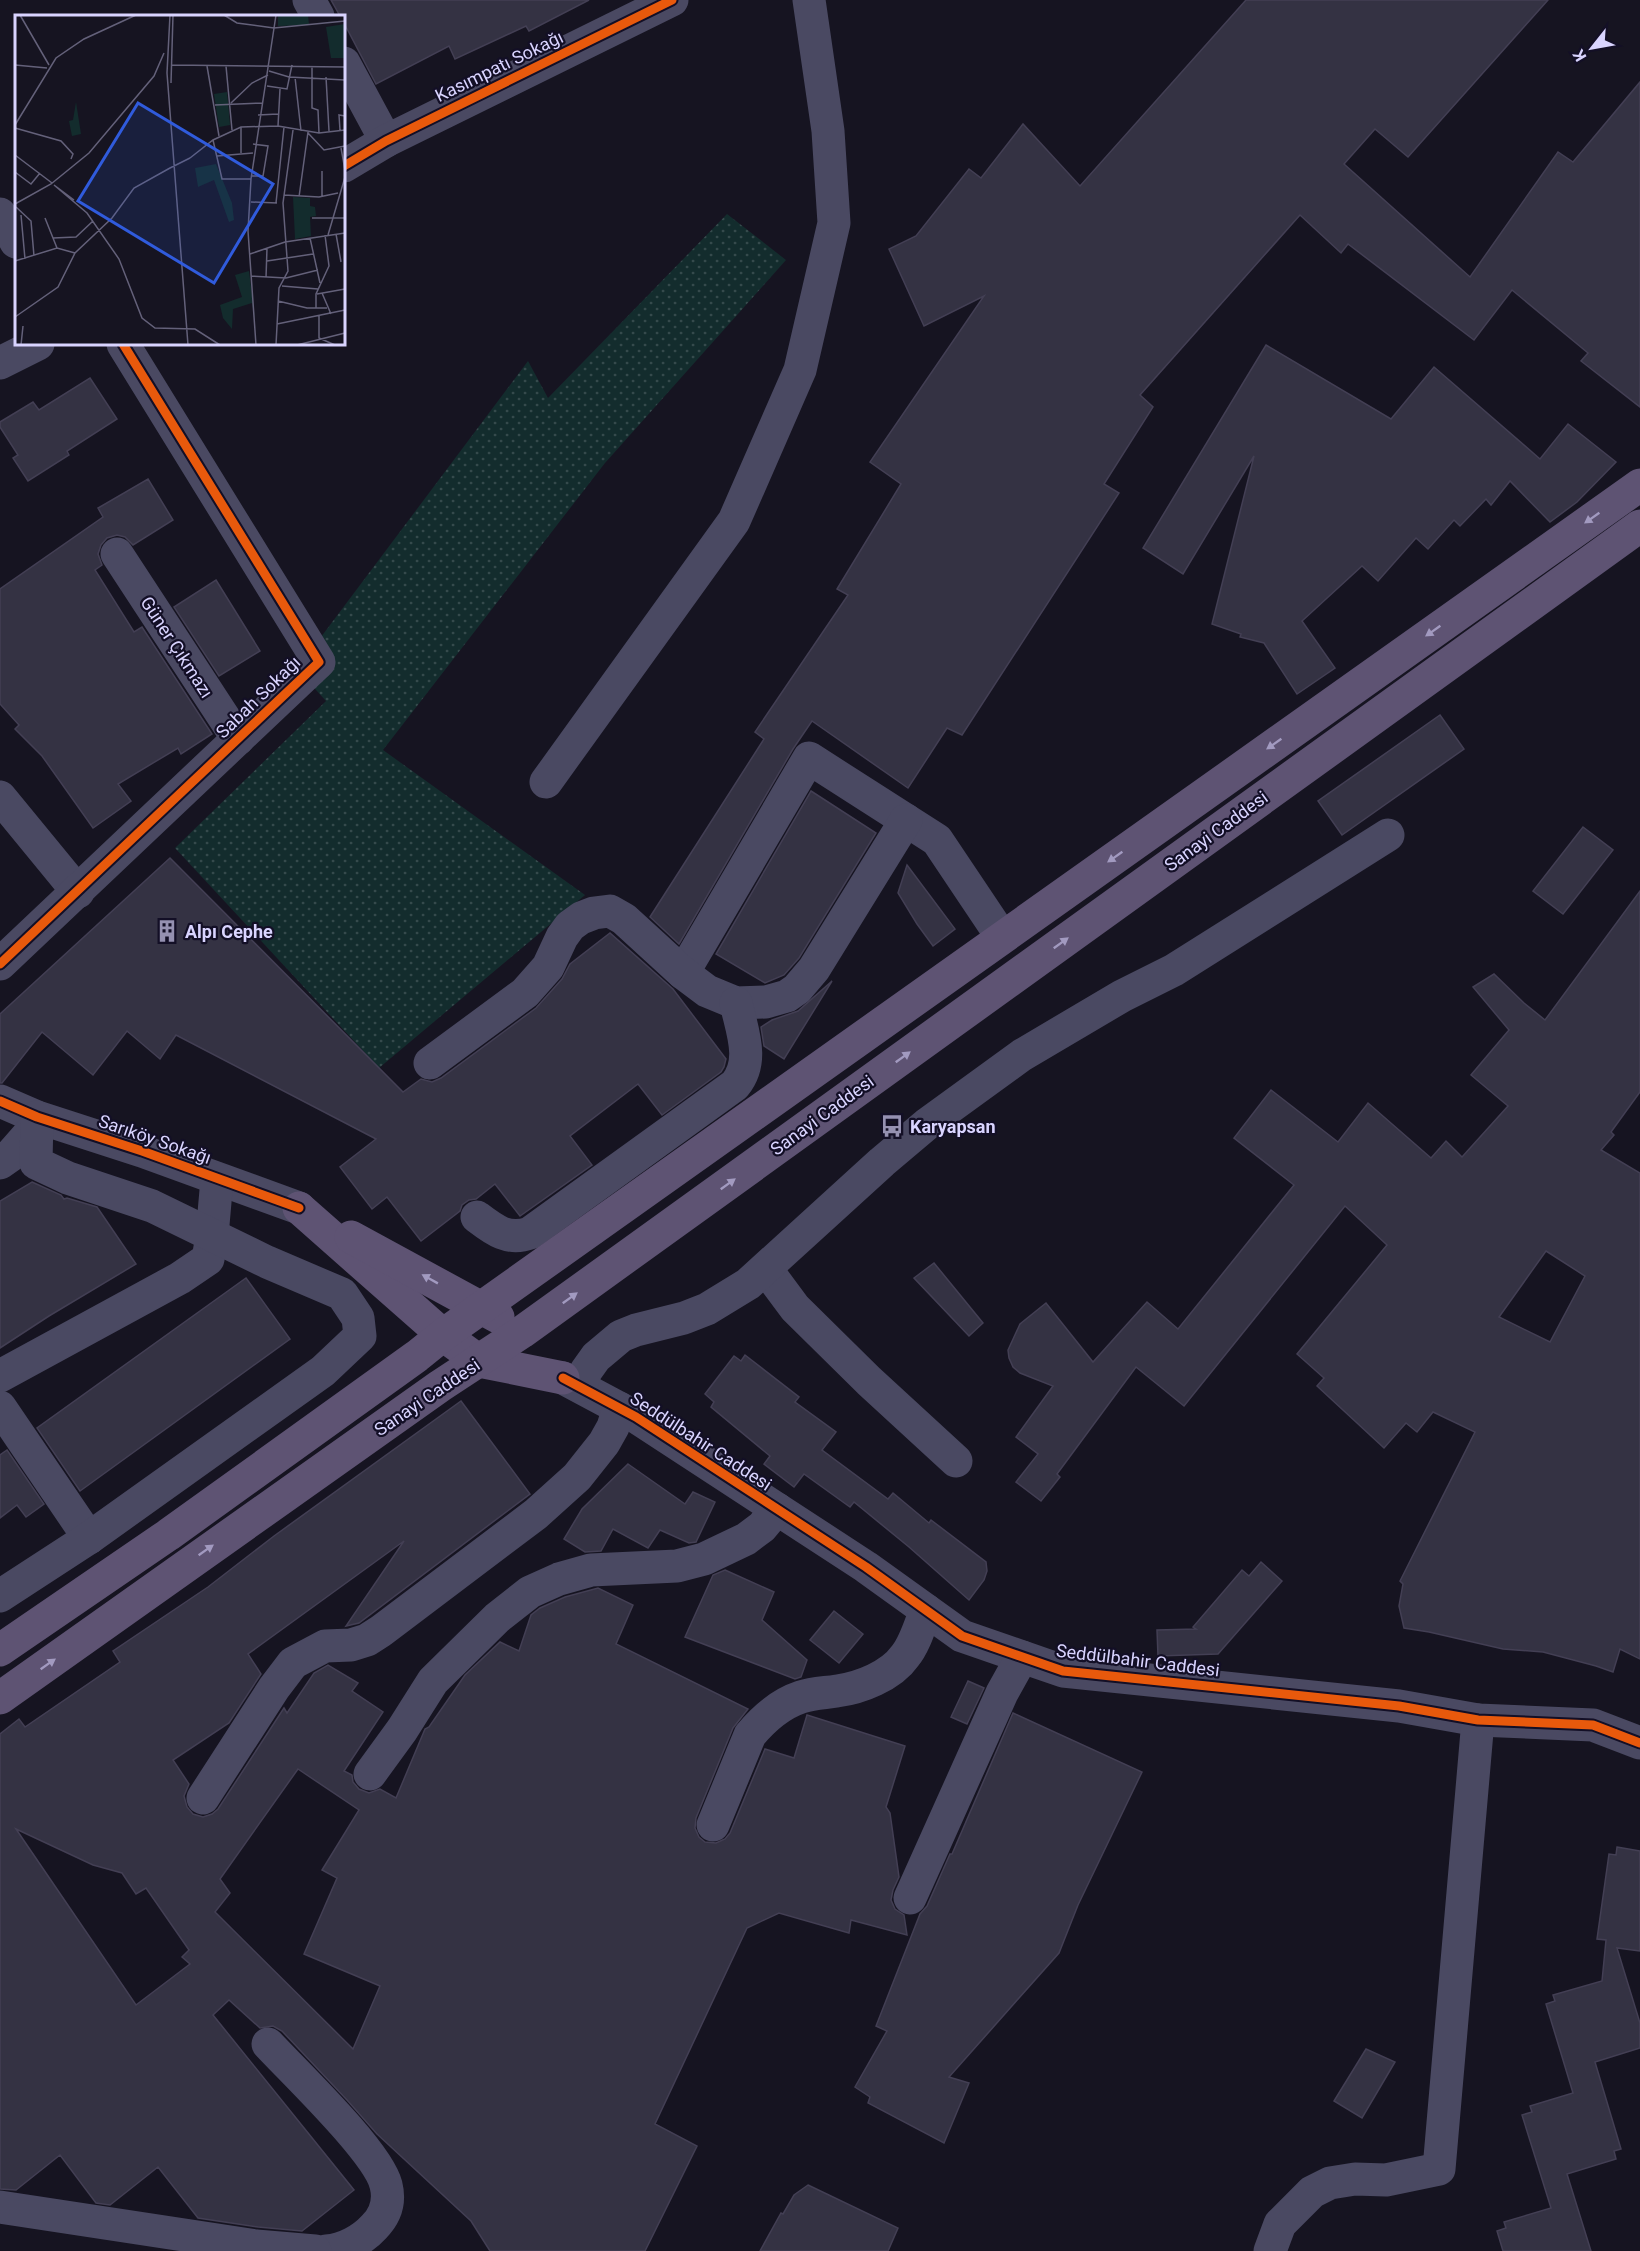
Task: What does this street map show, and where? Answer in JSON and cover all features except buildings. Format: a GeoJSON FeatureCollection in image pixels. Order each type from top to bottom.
{"type":"FeatureCollection","features":[{"type":"Feature","properties":{"kind":"main road","name":"Sanayi Caddesi"},"geometry":{"type":"LineString","coordinates":[[0,1650],[168,1535],[417,1356],[481,1307],[1640,485]]}},
{"type":"Feature","properties":{"kind":"main road","name":"Sanayi Caddesi"},"geometry":{"type":"LineString","coordinates":[[0,1698],[420,1400],[522,1332],[1640,526]]}},
{"type":"Feature","properties":{"kind":"main road"},"geometry":{"type":"LineString","coordinates":[[299,1209],[481,1307],[522,1332],[572,1382]]}},
{"type":"Feature","properties":{"kind":"main road"},"geometry":{"type":"LineString","coordinates":[[299,1209],[443,1335],[479,1361],[572,1382]]}},
{"type":"Feature","properties":{"kind":"street"},"geometry":{"type":"LineString","coordinates":[[309,0],[317,15]]}},
{"type":"Feature","properties":{"kind":"street","name":"Kasımpatı Sokağı"},"geometry":{"type":"LineString","coordinates":[[345,165],[386,141],[672,0]]}},
{"type":"Feature","properties":{"kind":"street"},"geometry":{"type":"LineString","coordinates":[[546,782],[734,521],[800,370],[834,223],[828,131],[809,0]]}},
{"type":"Feature","properties":{"kind":"street"},"geometry":{"type":"LineString","coordinates":[[345,65],[386,141]]}},
{"type":"Feature","properties":{"kind":"street"},"geometry":{"type":"LineString","coordinates":[[0,214],[15,240]]}},
{"type":"Feature","properties":{"kind":"street"},"geometry":{"type":"LineString","coordinates":[[0,363],[36,345]]}},
{"type":"Feature","properties":{"kind":"street","name":"Sabah Sokağı"},"geometry":{"type":"LineString","coordinates":[[0,964],[319,662],[124,345]]}},
{"type":"Feature","properties":{"kind":"street","name":"Güner Çıkmazı"},"geometry":{"type":"LineString","coordinates":[[117,554],[238,739]]}},
{"type":"Feature","properties":{"kind":"street"},"geometry":{"type":"LineString","coordinates":[[683,973],[809,758],[937,840],[1002,937]]}},
{"type":"Feature","properties":{"kind":"street"},"geometry":{"type":"LineString","coordinates":[[0,797],[78,892]]}},
{"type":"Feature","properties":{"kind":"street"},"geometry":{"type":"LineString","coordinates":[[430,1063],[525,993],[548,967],[562,937],[570,926],[594,913],[610,911],[624,919],[706,991],[736,1003],[775,1001],[787,996],[797,989],[814,969],[906,820]]}},
{"type":"Feature","properties":{"kind":"street"},"geometry":{"type":"LineString","coordinates":[[572,1382],[586,1371],[596,1357],[621,1336],[684,1318],[707,1309],[742,1289],[882,1162],[974,1089],[1072,1024],[1174,970],[1388,835]]}},
{"type":"Feature","properties":{"kind":"street"},"geometry":{"type":"LineString","coordinates":[[477,1217],[506,1236],[522,1236],[530,1233],[735,1085],[744,1071],[747,1058],[736,1003]]}},
{"type":"Feature","properties":{"kind":"street","name":"Sarıköy Sokağı"},"geometry":{"type":"LineString","coordinates":[[0,1101],[37,1121],[142,1151],[299,1209]]}},
{"type":"Feature","properties":{"kind":"street"},"geometry":{"type":"LineString","coordinates":[[0,1163],[10,1156],[37,1121]]}},
{"type":"Feature","properties":{"kind":"street"},"geometry":{"type":"LineString","coordinates":[[0,1596],[78,1545],[323,1371],[360,1336],[358,1317],[342,1294],[267,1262],[152,1206],[69,1178],[36,1163],[37,1121]]}},
{"type":"Feature","properties":{"kind":"street"},"geometry":{"type":"LineString","coordinates":[[0,1376],[180,1278],[208,1259],[213,1236],[217,1179]]}},
{"type":"Feature","properties":{"kind":"street"},"geometry":{"type":"LineString","coordinates":[[766,1269],[795,1308],[869,1381],[956,1461]]}},
{"type":"Feature","properties":{"kind":"street","name":"Seddülbahir Caddesi"},"geometry":{"type":"LineString","coordinates":[[572,1382],[619,1408],[777,1509],[866,1567],[962,1636],[1062,1671],[1399,1706],[1478,1720],[1593,1725],[1640,1743]]}},
{"type":"Feature","properties":{"kind":"street"},"geometry":{"type":"LineString","coordinates":[[0,1407],[78,1545],[91,1587]]}},
{"type":"Feature","properties":{"kind":"street"},"geometry":{"type":"LineString","coordinates":[[203,1798],[274,1688],[293,1663],[325,1646],[351,1645],[367,1640],[518,1528],[577,1477],[594,1458],[613,1427],[619,1408]]}},
{"type":"Feature","properties":{"kind":"street"},"geometry":{"type":"LineString","coordinates":[[370,1774],[402,1730],[433,1681],[496,1618],[530,1592],[559,1579],[591,1570],[677,1566],[704,1559],[746,1539],[762,1527],[777,1509]]}},
{"type":"Feature","properties":{"kind":"street"},"geometry":{"type":"LineString","coordinates":[[713,1825],[750,1735],[760,1724],[784,1704],[801,1697],[854,1688],[889,1671],[905,1656],[927,1610]]}},
{"type":"Feature","properties":{"kind":"street"},"geometry":{"type":"LineString","coordinates":[[910,1898],[1002,1693],[1022,1656]]}},
{"type":"Feature","properties":{"kind":"street"},"geometry":{"type":"LineString","coordinates":[[1270,2251],[1280,2224],[1312,2192],[1330,2183],[1355,2179],[1386,2180],[1439,2169],[1478,1720]]}},
{"type":"Feature","properties":{"kind":"street"},"geometry":{"type":"LineString","coordinates":[[268,2044],[358,2141],[386,2183],[386,2208],[382,2219],[354,2242],[338,2250],[326,2251]]}},
{"type":"Feature","properties":{"kind":"street"},"geometry":{"type":"LineString","coordinates":[[0,2207],[256,2246],[315,2251]]}},
{"type":"Feature","properties":{"kind":"green space"},"geometry":{"type":"Polygon","coordinates":[[[727,214],[786,260],[605,463],[383,750],[585,895],[379,1068],[175,848],[326,701],[297,669],[528,361],[548,398],[727,214]]]}},
{"type":"Feature","properties":{"kind":"cycle path"},"geometry":{"type":"LineString","coordinates":[[345,165],[386,141],[672,0]]}},
{"type":"Feature","properties":{"kind":"cycle path"},"geometry":{"type":"LineString","coordinates":[[0,964],[319,662],[124,345]]}},
{"type":"Feature","properties":{"kind":"cycle path"},"geometry":{"type":"LineString","coordinates":[[0,1101],[37,1117],[142,1151],[299,1208]]}},
{"type":"Feature","properties":{"kind":"cycle path"},"geometry":{"type":"LineString","coordinates":[[563,1378],[636,1417],[866,1567],[962,1636],[1063,1671],[1399,1706],[1478,1720],[1593,1725],[1640,1743]]}},
{"type":"Feature","properties":{"kind":"place","name":"Alpı Cephe"},"geometry":{"type":"Point","coordinates":[167,931]}},
{"type":"Feature","properties":{"kind":"place","name":"Karyapsan"},"geometry":{"type":"Point","coordinates":[892,1126]}}]}
